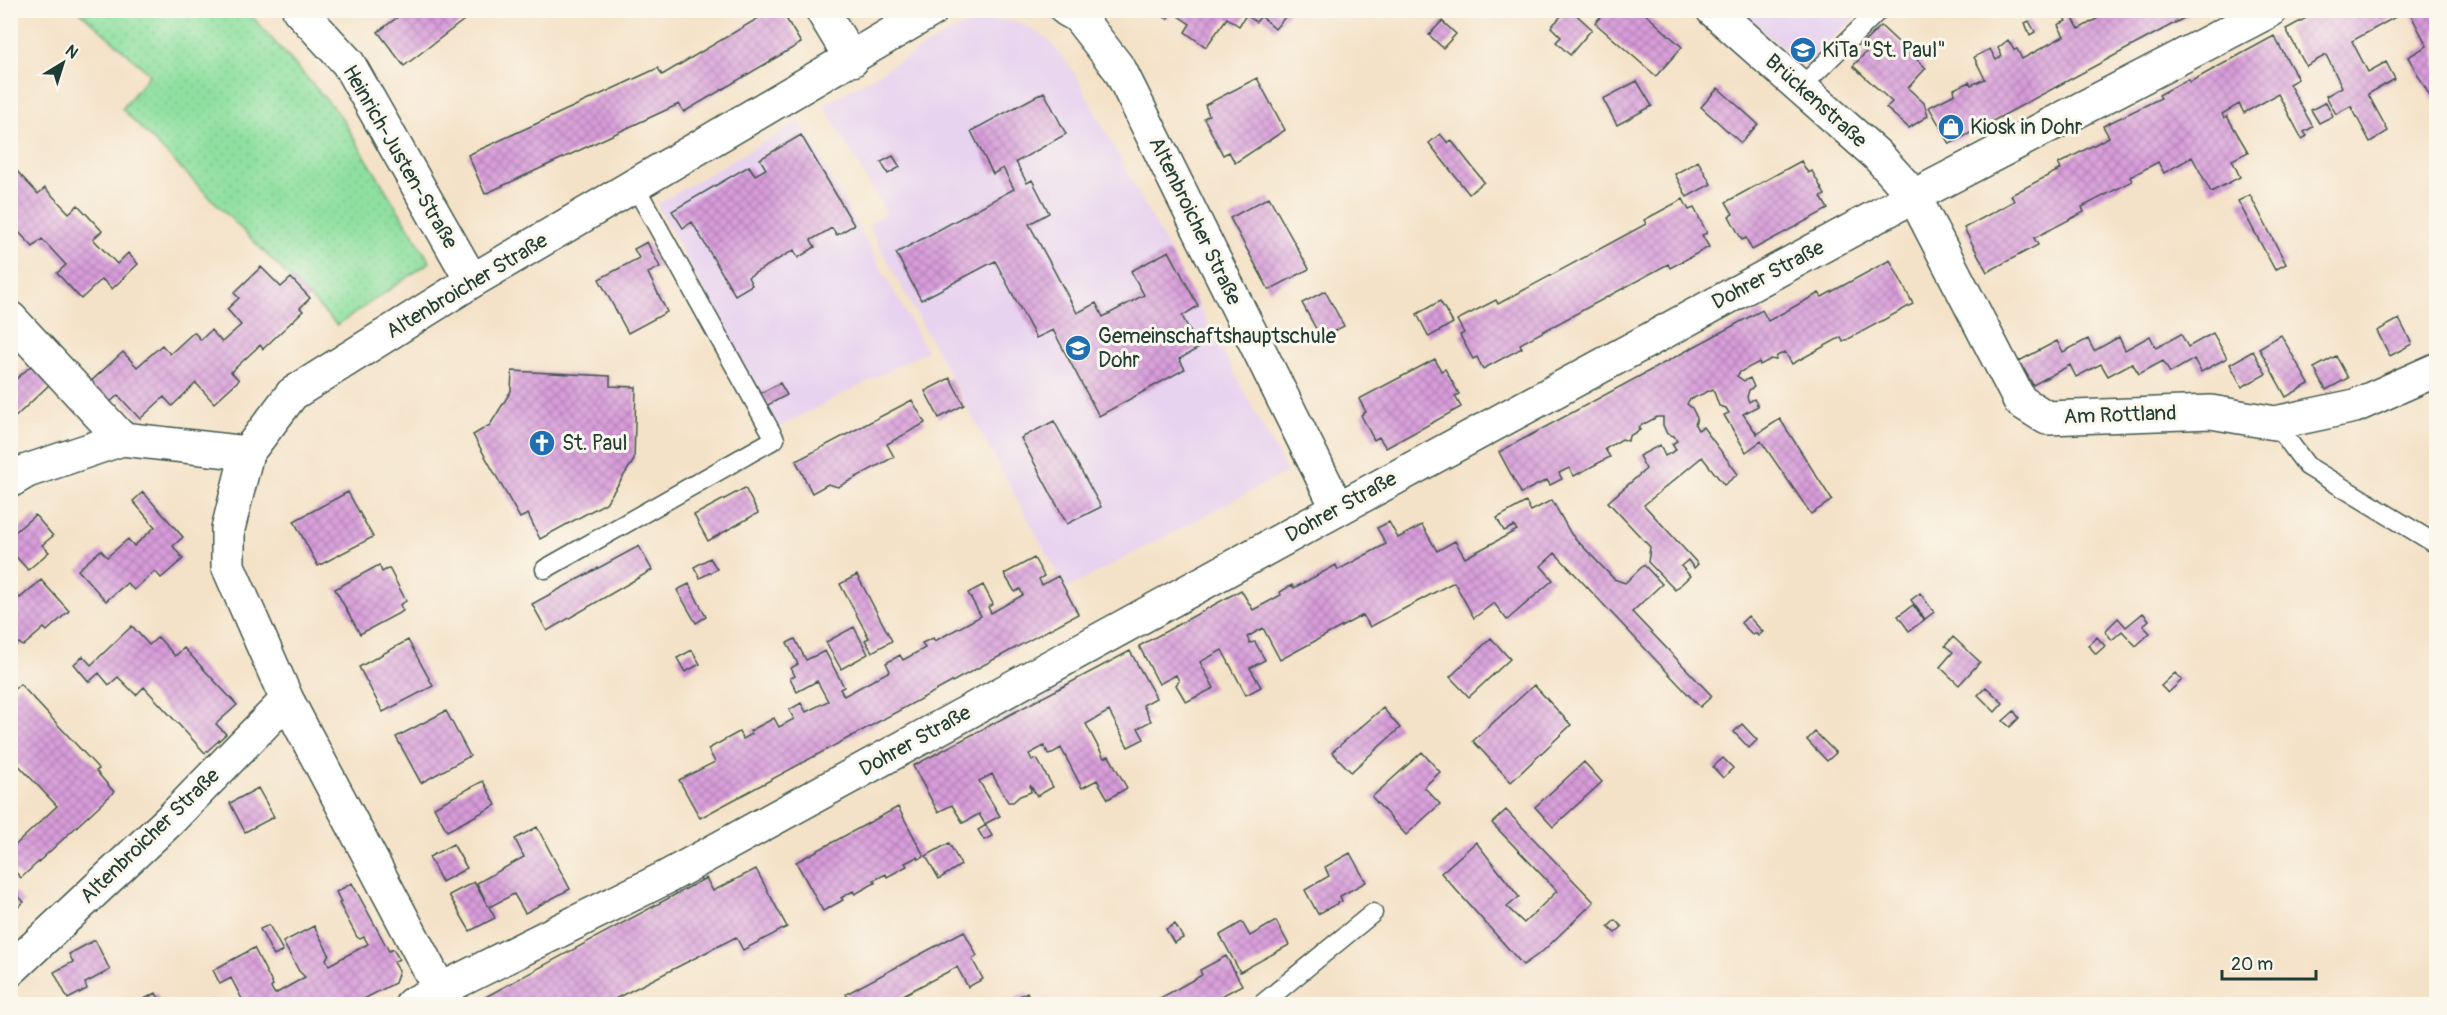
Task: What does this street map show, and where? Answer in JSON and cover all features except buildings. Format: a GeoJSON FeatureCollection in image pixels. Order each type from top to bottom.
{"type":"FeatureCollection","features":[{"type":"Feature","properties":{"kind":"street","name":"Heinrich-Justen-Straße"},"geometry":{"type":"LineString","coordinates":[[299,10],[348,63],[472,281]]}},
{"type":"Feature","properties":{"kind":"street"},"geometry":{"type":"LineString","coordinates":[[822,10],[852,60]]}},
{"type":"Feature","properties":{"kind":"street","name":"Altenbroicher Straße"},"geometry":{"type":"LineString","coordinates":[[433,1000],[287,700],[228,566],[228,529],[247,453],[292,394],[472,281],[852,60],[932,10]]}},
{"type":"Feature","properties":{"kind":"street","name":"Altenbroicher Straße"},"geometry":{"type":"LineString","coordinates":[[1067,10],[1078,16],[1120,70],[1338,508]]}},
{"type":"Feature","properties":{"kind":"street","name":"Brückenstraße"},"geometry":{"type":"LineString","coordinates":[[1713,10],[1877,155],[1914,196]]}},
{"type":"Feature","properties":{"kind":"street","name":"Dohrer Straße"},"geometry":{"type":"LineString","coordinates":[[433,1000],[667,877],[1338,508],[1914,196],[2271,10]]}},
{"type":"Feature","properties":{"kind":"street","name":"Am Rottland"},"geometry":{"type":"LineString","coordinates":[[1914,196],[2020,401],[2047,418],[2211,412],[2275,423],[2355,406],[2436,370]]}},
{"type":"Feature","properties":{"kind":"street"},"geometry":{"type":"LineString","coordinates":[[10,318],[122,439]]}},
{"type":"Feature","properties":{"kind":"street"},"geometry":{"type":"LineString","coordinates":[[10,482],[27,471],[122,439],[247,453]]}},
{"type":"Feature","properties":{"kind":"street","name":"Altenbroicher Straße"},"geometry":{"type":"LineString","coordinates":[[10,970],[169,820],[287,700]]}},
{"type":"Feature","properties":{"kind":"lane"},"geometry":{"type":"LineString","coordinates":[[1801,87],[1879,10]]}},
{"type":"Feature","properties":{"kind":"lane"},"geometry":{"type":"LineString","coordinates":[[545,569],[775,439],[635,186]]}},
{"type":"Feature","properties":{"kind":"lane"},"geometry":{"type":"LineString","coordinates":[[2275,423],[2307,466],[2436,544]]}},
{"type":"Feature","properties":{"kind":"lane"},"geometry":{"type":"LineString","coordinates":[[1262,1005],[1372,913]]}},
{"type":"Feature","properties":{"kind":"shaded area","name":"KiTa \"St. Paul\""},"geometry":{"type":"Polygon","coordinates":[[[1740,11],[1864,11],[1837,33],[1805,67],[1740,11]]]}},
{"type":"Feature","properties":{"kind":"shaded area","name":"Gemeinschaftshauptschule Dohr"},"geometry":{"type":"Polygon","coordinates":[[[985,19],[1019,22],[1048,39],[1074,72],[1287,472],[1066,589],[868,225],[886,213],[824,105],[950,32],[985,19]]]}},
{"type":"Feature","properties":{"kind":"shaded area"},"geometry":{"type":"Polygon","coordinates":[[[800,121],[927,351],[777,428],[657,204],[800,121]]]}},
{"type":"Feature","properties":{"kind":"green space"},"geometry":{"type":"Polygon","coordinates":[[[79,11],[247,11],[339,114],[430,262],[337,325],[122,109],[150,74],[79,11]]]}},
{"type":"Feature","properties":{"kind":"place","name":"KiTa \"St. Paul\""},"geometry":{"type":"Point","coordinates":[1803,50]}},
{"type":"Feature","properties":{"kind":"place","name":"Kiosk in Dohr"},"geometry":{"type":"Point","coordinates":[1951,127]}},
{"type":"Feature","properties":{"kind":"place","name":"Gemeinschaftshauptschule Dohr"},"geometry":{"type":"Point","coordinates":[1078,348]}},
{"type":"Feature","properties":{"kind":"place","name":"St. Paul"},"geometry":{"type":"Point","coordinates":[542,443]}}]}
